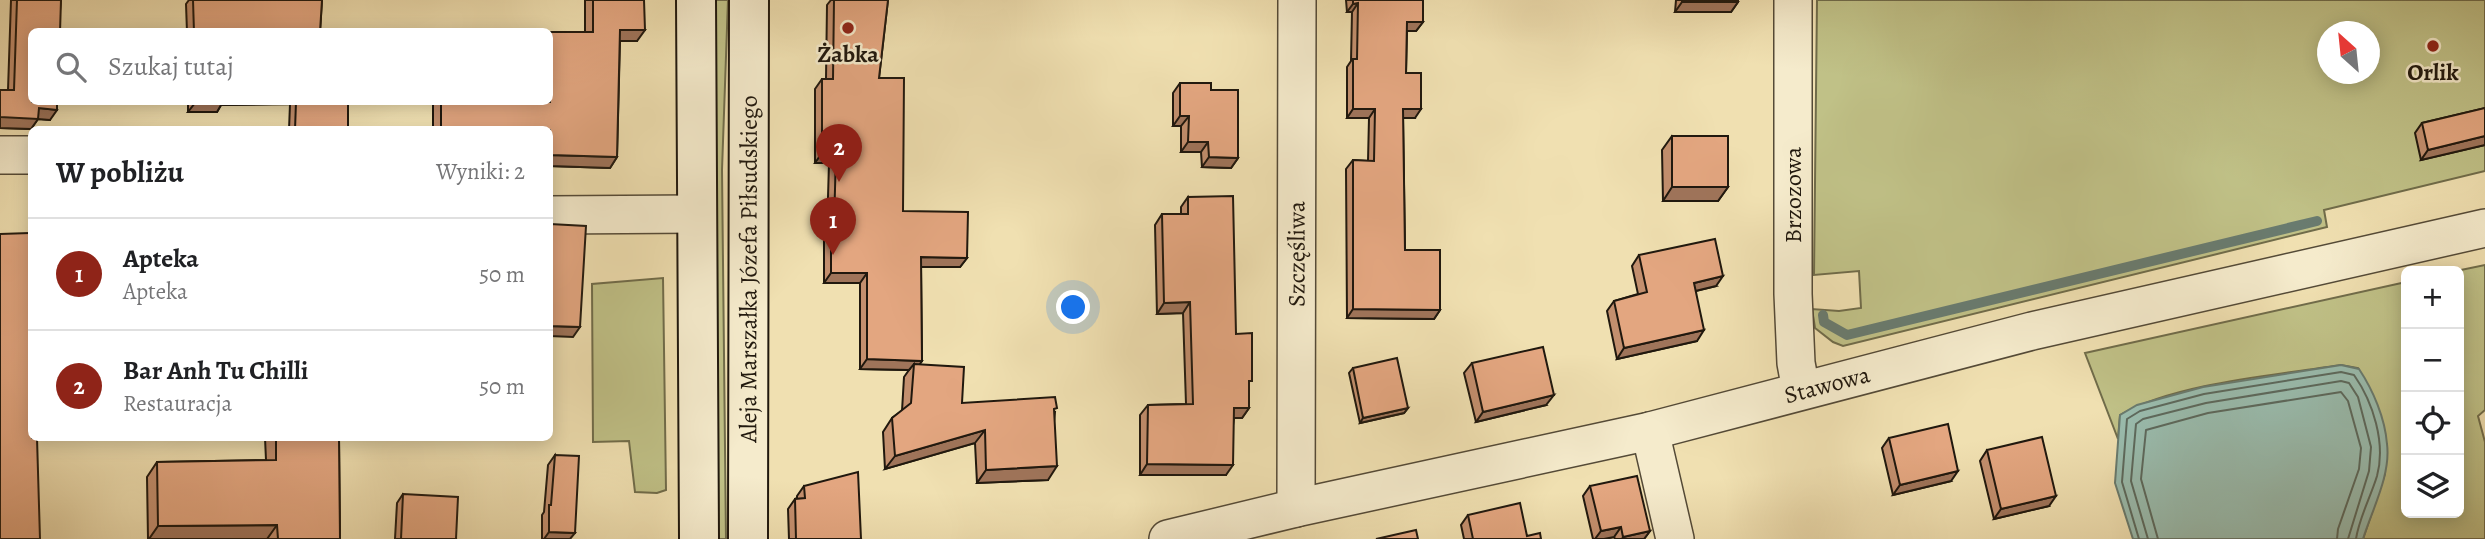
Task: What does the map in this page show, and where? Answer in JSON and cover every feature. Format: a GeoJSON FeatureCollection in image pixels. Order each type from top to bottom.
{"type":"FeatureCollection","features":[{"type":"Feature","properties":{"kind":"main road","name":"Aleja Marszałka Józefa Piłsudskiego"},"geometry":{"type":"LineString","coordinates":[[696,0],[699,539]]}},
{"type":"Feature","properties":{"kind":"main road","name":"Aleja Marszałka Józefa Piłsudskiego"},"geometry":{"type":"LineString","coordinates":[[748,539],[749,0]]}},
{"type":"Feature","properties":{"kind":"street","name":"Szczęśliwa"},"geometry":{"type":"LineString","coordinates":[[1296,508],[1297,0]]}},
{"type":"Feature","properties":{"kind":"street","name":"Brzozowa"},"geometry":{"type":"LineString","coordinates":[[1793,0],[1793,294],[1796,363],[1801,390]]}},
{"type":"Feature","properties":{"kind":"street"},"geometry":{"type":"LineString","coordinates":[[0,155],[28,155]]}},
{"type":"Feature","properties":{"kind":"street"},"geometry":{"type":"LineString","coordinates":[[553,215],[697,214]]}},
{"type":"Feature","properties":{"kind":"street","name":"Stawowa"},"geometry":{"type":"LineString","coordinates":[[1168,539],[1296,508],[1650,431],[2045,328],[2485,228]]}},
{"type":"Feature","properties":{"kind":"street"},"geometry":{"type":"LineString","coordinates":[[1650,431],[1675,539]]}},
{"type":"Feature","properties":{"kind":"green space"},"geometry":{"type":"Polygon","coordinates":[[[714,0],[728,0],[722,170],[726,539],[716,539],[714,0]]]}},
{"type":"Feature","properties":{"kind":"green space"},"geometry":{"type":"Polygon","coordinates":[[[1817,0],[2485,0],[2485,171],[2324,210],[2327,227],[1843,346],[1815,328],[1812,309],[1839,311],[1861,308],[1859,271],[1814,275],[1817,0]]]}},
{"type":"Feature","properties":{"kind":"green space"},"geometry":{"type":"Polygon","coordinates":[[[2485,265],[2485,410],[2478,416],[2485,442],[2485,539],[2363,539],[2385,474],[2358,368],[2341,365],[2257,377],[2169,395],[2120,415],[2118,439],[2085,353],[2401,283],[2401,518],[2464,518],[2464,269],[2485,265]]]}},
{"type":"Feature","properties":{"kind":"green space"},"geometry":{"type":"Polygon","coordinates":[[[663,278],[666,490],[657,493],[635,492],[629,441],[593,442],[592,284],[663,278]]]}},
{"type":"Feature","properties":{"kind":"water"},"geometry":{"type":"Polygon","coordinates":[[[2341,365],[2359,369],[2378,405],[2386,434],[2386,468],[2363,539],[2133,539],[2115,483],[2120,415],[2137,405],[2203,387],[2341,365]]]}},
{"type":"Feature","properties":{"kind":"building"},"geometry":{"type":"Polygon","coordinates":[[[17,0],[61,0],[60,28],[28,28],[28,105],[57,105],[57,110],[39,108],[38,119],[0,117],[0,90],[14,90],[17,0]]]}},
{"type":"Feature","properties":{"kind":"building"},"geometry":{"type":"Polygon","coordinates":[[[193,0],[322,0],[320,28],[194,28],[193,0]]]}},
{"type":"Feature","properties":{"kind":"building"},"geometry":{"type":"Polygon","coordinates":[[[593,0],[644,0],[645,30],[620,30],[617,157],[553,155],[553,126],[441,126],[441,105],[553,105],[553,32],[593,32],[593,0]]]}},
{"type":"Feature","properties":{"kind":"building"},"geometry":{"type":"Polygon","coordinates":[[[834,0],[888,0],[879,78],[904,78],[903,211],[968,212],[967,258],[921,257],[922,361],[867,359],[867,273],[831,273],[836,153],[822,153],[822,79],[833,79],[834,0]]]}},
{"type":"Feature","properties":{"kind":"building"},"geometry":{"type":"Polygon","coordinates":[[[1353,0],[1423,0],[1423,22],[1407,22],[1406,73],[1421,73],[1421,109],[1403,109],[1405,250],[1440,250],[1440,310],[1353,309],[1353,160],[1374,161],[1375,109],[1353,109],[1353,59],[1357,59],[1358,3],[1353,4],[1353,0]]]}},
{"type":"Feature","properties":{"kind":"building"},"geometry":{"type":"Polygon","coordinates":[[[1738,0],[1738,2],[1682,2],[1738,0]]]}},
{"type":"Feature","properties":{"kind":"building"},"geometry":{"type":"Polygon","coordinates":[[[1180,83],[1211,83],[1211,90],[1238,90],[1238,158],[1209,157],[1208,142],[1188,142],[1189,116],[1180,116],[1180,83]]]}},
{"type":"Feature","properties":{"kind":"building"},"geometry":{"type":"Polygon","coordinates":[[[296,105],[348,105],[348,126],[295,126],[296,105]]]}},
{"type":"Feature","properties":{"kind":"building"},"geometry":{"type":"Polygon","coordinates":[[[2485,108],[2485,136],[2428,150],[2422,123],[2485,108]]]}},
{"type":"Feature","properties":{"kind":"building"},"geometry":{"type":"Polygon","coordinates":[[[1672,136],[1728,136],[1728,187],[1672,187],[1672,136]]]}},
{"type":"Feature","properties":{"kind":"building"},"geometry":{"type":"Polygon","coordinates":[[[1233,196],[1236,334],[1252,333],[1252,381],[1249,381],[1249,408],[1234,408],[1233,465],[1147,464],[1148,405],[1193,404],[1190,302],[1164,303],[1162,214],[1188,214],[1188,197],[1233,196]]]}},
{"type":"Feature","properties":{"kind":"building"},"geometry":{"type":"Polygon","coordinates":[[[553,224],[586,226],[580,327],[553,326],[553,224]]]}},
{"type":"Feature","properties":{"kind":"building"},"geometry":{"type":"Polygon","coordinates":[[[28,233],[28,441],[37,441],[40,539],[0,539],[0,234],[28,233]]]}},
{"type":"Feature","properties":{"kind":"building"},"geometry":{"type":"Polygon","coordinates":[[[1715,239],[1723,276],[1694,283],[1704,330],[1624,348],[1614,301],[1647,292],[1639,255],[1715,239]]]}},
{"type":"Feature","properties":{"kind":"building"},"geometry":{"type":"Polygon","coordinates":[[[1543,347],[1554,395],[1483,412],[1472,363],[1543,347]]]}},
{"type":"Feature","properties":{"kind":"building"},"geometry":{"type":"Polygon","coordinates":[[[1397,358],[1408,408],[1363,418],[1353,368],[1397,358]]]}},
{"type":"Feature","properties":{"kind":"building"},"geometry":{"type":"Polygon","coordinates":[[[914,364],[964,367],[962,403],[1055,397],[1057,466],[986,470],[985,430],[895,456],[892,418],[911,403],[914,364]]]}},
{"type":"Feature","properties":{"kind":"building"},"geometry":{"type":"Polygon","coordinates":[[[1948,424],[1958,471],[1900,485],[1889,438],[1948,424]]]}},
{"type":"Feature","properties":{"kind":"building"},"geometry":{"type":"Polygon","coordinates":[[[2042,437],[2056,496],[2001,509],[1987,450],[2042,437]]]}},
{"type":"Feature","properties":{"kind":"building"},"geometry":{"type":"Polygon","coordinates":[[[276,441],[339,441],[340,539],[278,539],[277,525],[158,526],[157,462],[276,460],[276,441]]]}},
{"type":"Feature","properties":{"kind":"building"},"geometry":{"type":"Polygon","coordinates":[[[555,455],[579,456],[575,533],[549,532],[555,455]]]}},
{"type":"Feature","properties":{"kind":"building"},"geometry":{"type":"Polygon","coordinates":[[[858,472],[861,539],[796,539],[795,499],[805,498],[804,486],[858,472]]]}},
{"type":"Feature","properties":{"kind":"building"},"geometry":{"type":"Polygon","coordinates":[[[1637,476],[1650,531],[1623,537],[1621,527],[1601,531],[1590,486],[1637,476]]]}},
{"type":"Feature","properties":{"kind":"building"},"geometry":{"type":"Polygon","coordinates":[[[403,494],[458,497],[456,539],[401,539],[403,494]]]}},
{"type":"Feature","properties":{"kind":"building"},"geometry":{"type":"Polygon","coordinates":[[[1520,503],[1527,536],[1540,533],[1541,539],[1473,539],[1468,515],[1520,503]]]}},
{"type":"Feature","properties":{"kind":"building"},"geometry":{"type":"Polygon","coordinates":[[[1416,530],[1418,539],[1376,539],[1416,530]]]}},
{"type":"Feature","properties":{"kind":"waterway"},"geometry":{"type":"LineString","coordinates":[[1823,315],[1824,322],[1847,335],[2317,221]]}},
{"type":"Feature","properties":{"kind":"place","name":"Żabka"},"geometry":{"type":"Point","coordinates":[848,28]}},
{"type":"Feature","properties":{"kind":"place","name":"Orlik"},"geometry":{"type":"Point","coordinates":[2433,46]}},
{"type":"Feature","properties":{"kind":"place","name":"Bar Anh Tu Chilli"},"geometry":{"type":"Point","coordinates":[839,182]}},
{"type":"Feature","properties":{"kind":"place","name":"Apteka"},"geometry":{"type":"Point","coordinates":[833,255]}}]}
